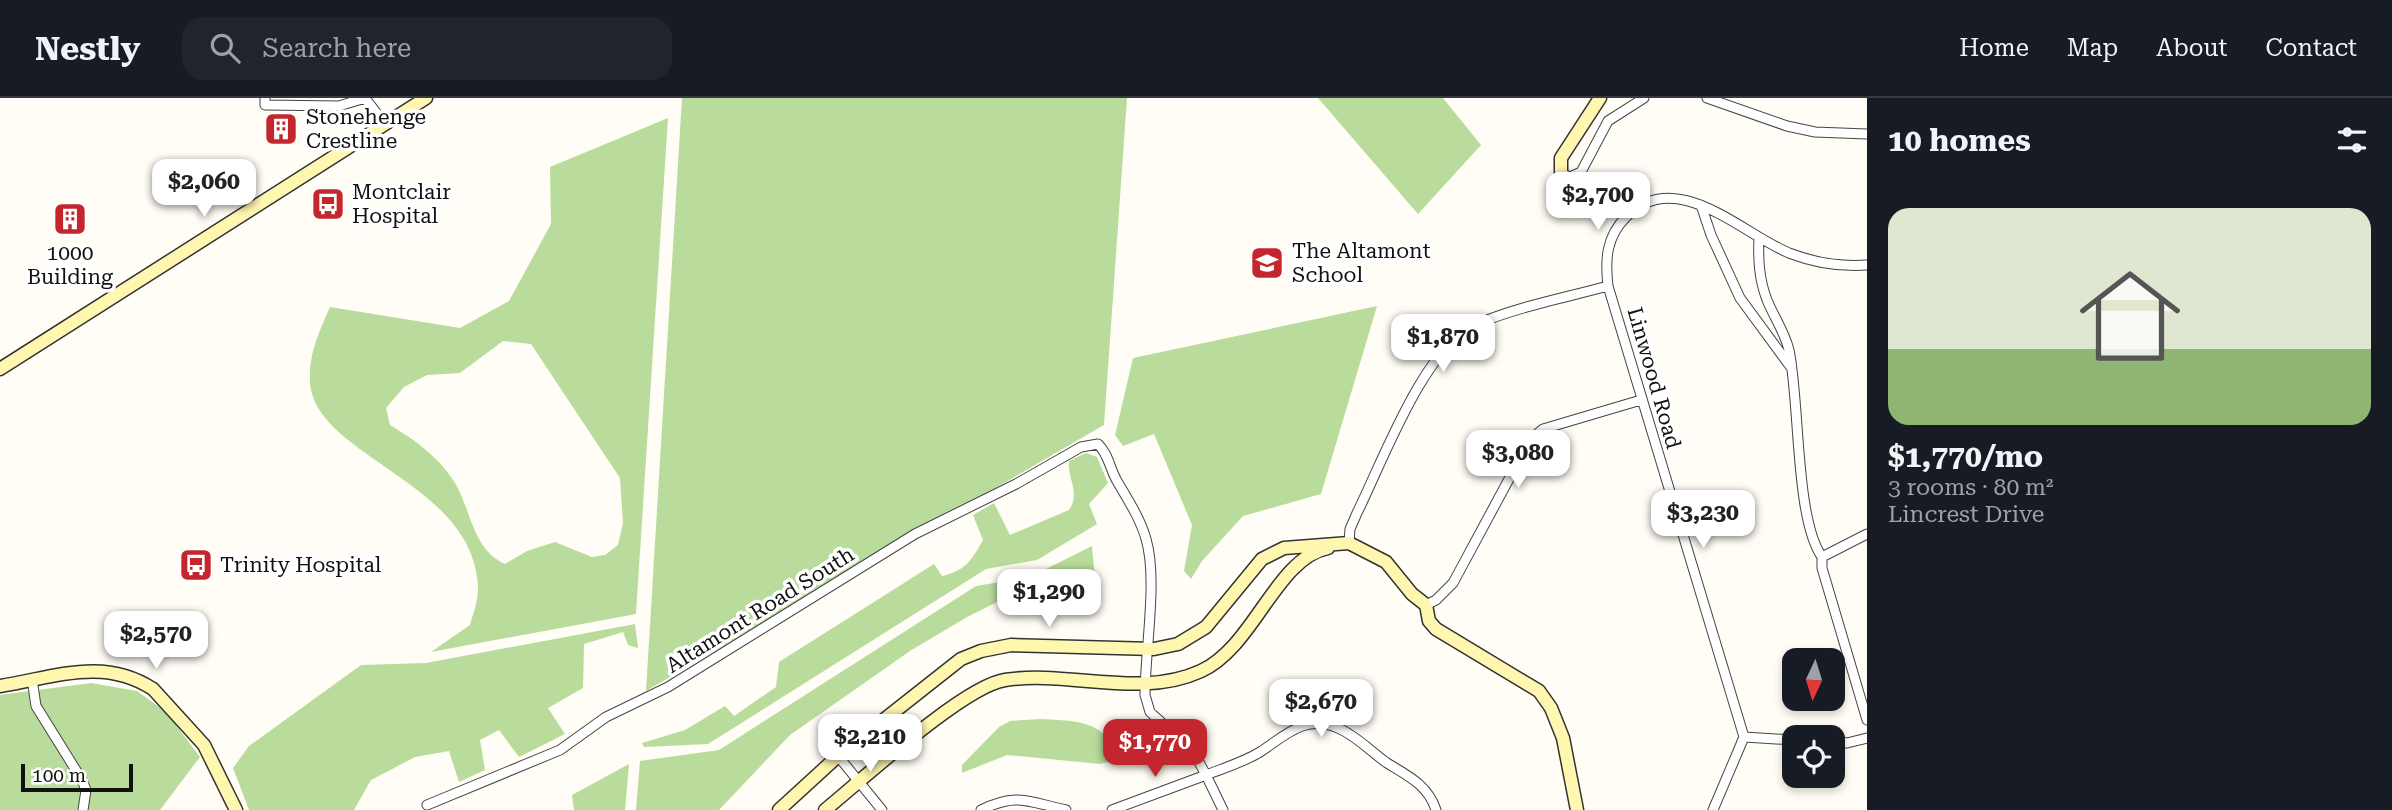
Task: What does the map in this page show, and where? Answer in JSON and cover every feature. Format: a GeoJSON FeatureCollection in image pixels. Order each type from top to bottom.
{"type":"FeatureCollection","features":[{"type":"Feature","properties":{"kind":"street"},"geometry":{"type":"LineString","coordinates":[[265,98],[265,105],[339,106],[365,98],[385,124]]}},
{"type":"Feature","properties":{"kind":"street"},"geometry":{"type":"LineString","coordinates":[[0,369],[426,98]]}},
{"type":"Feature","properties":{"kind":"street"},"geometry":{"type":"LineString","coordinates":[[1600,98],[1561,158],[1561,173],[1570,177],[1581,172],[1608,121],[1644,98]]}},
{"type":"Feature","properties":{"kind":"street"},"geometry":{"type":"LineString","coordinates":[[1707,98],[1787,126],[1815,132],[1867,134]]}},
{"type":"Feature","properties":{"kind":"street","name":"Linwood Road"},"geometry":{"type":"LineString","coordinates":[[1701,205],[1688,199],[1668,198],[1643,205],[1620,222],[1609,242],[1605,262],[1608,286],[1641,400],[1744,737]]}},
{"type":"Feature","properties":{"kind":"street"},"geometry":{"type":"LineString","coordinates":[[1701,205],[1759,237],[1816,263],[1867,265]]}},
{"type":"Feature","properties":{"kind":"street"},"geometry":{"type":"LineString","coordinates":[[1701,205],[1710,235],[1740,298],[1793,371]]}},
{"type":"Feature","properties":{"kind":"street"},"geometry":{"type":"LineString","coordinates":[[1759,237],[1758,269],[1767,299],[1788,346],[1793,371],[1808,518],[1816,548],[1822,557],[1822,568],[1867,720]]}},
{"type":"Feature","properties":{"kind":"street"},"geometry":{"type":"LineString","coordinates":[[1349,543],[1350,529],[1369,488],[1429,367],[1446,345],[1473,326],[1608,286]]}},
{"type":"Feature","properties":{"kind":"street"},"geometry":{"type":"LineString","coordinates":[[1426,605],[1436,600],[1453,583],[1530,440],[1543,429],[1641,400]]}},
{"type":"Feature","properties":{"kind":"street","name":"Altamont Road South"},"geometry":{"type":"LineString","coordinates":[[427,806],[560,750],[606,717],[668,687],[915,534],[1016,484],[1081,447],[1097,444],[1108,453],[1110,470],[1134,509],[1146,540],[1150,567],[1145,649]]}},
{"type":"Feature","properties":{"kind":"street"},"geometry":{"type":"LineString","coordinates":[[1822,557],[1867,534]]}},
{"type":"Feature","properties":{"kind":"street"},"geometry":{"type":"LineString","coordinates":[[825,810],[984,685],[1023,678],[1145,682],[1183,678],[1220,660],[1236,646],[1300,561],[1317,551],[1349,543]]}},
{"type":"Feature","properties":{"kind":"street"},"geometry":{"type":"LineString","coordinates":[[779,810],[796,791],[943,671],[981,651],[1021,644],[1145,649],[1178,644],[1200,632],[1262,559],[1284,548],[1299,545],[1349,543],[1386,562],[1412,594],[1426,605],[1429,621],[1436,629],[1539,691],[1551,708],[1563,738],[1577,810]]}},
{"type":"Feature","properties":{"kind":"street"},"geometry":{"type":"LineString","coordinates":[[1145,649],[1145,682],[1150,712],[1193,751],[1223,810]]}},
{"type":"Feature","properties":{"kind":"street"},"geometry":{"type":"LineString","coordinates":[[0,686],[70,670],[94,669],[143,682],[153,689],[204,745],[236,810]]}},
{"type":"Feature","properties":{"kind":"street"},"geometry":{"type":"LineString","coordinates":[[32,679],[36,706],[86,790],[83,810]]}},
{"type":"Feature","properties":{"kind":"street"},"geometry":{"type":"LineString","coordinates":[[1112,810],[1206,775],[1261,751],[1291,729],[1312,724],[1327,725],[1346,732],[1418,782],[1427,792],[1436,810]]}},
{"type":"Feature","properties":{"kind":"street"},"geometry":{"type":"LineString","coordinates":[[1713,810],[1744,737],[1782,739]]}},
{"type":"Feature","properties":{"kind":"street"},"geometry":{"type":"LineString","coordinates":[[1845,743],[1867,738]]}},
{"type":"Feature","properties":{"kind":"street"},"geometry":{"type":"LineString","coordinates":[[838,756],[882,810]]}},
{"type":"Feature","properties":{"kind":"street"},"geometry":{"type":"LineString","coordinates":[[981,810],[998,802],[1017,798],[1066,810]]}},
{"type":"Feature","properties":{"kind":"green space"},"geometry":{"type":"Polygon","coordinates":[[[682,98],[1127,98],[1104,425],[646,691],[682,98]]]}},
{"type":"Feature","properties":{"kind":"green space"},"geometry":{"type":"Polygon","coordinates":[[[1318,98],[1443,98],[1481,145],[1418,214],[1318,98]]]}},
{"type":"Feature","properties":{"kind":"green space"},"geometry":{"type":"Polygon","coordinates":[[[668,118],[636,614],[431,652],[470,625],[478,589],[470,553],[452,522],[426,497],[338,432],[319,409],[310,383],[313,353],[330,307],[460,328],[509,301],[551,224],[550,167],[668,118]],[[503,341],[460,373],[427,375],[404,387],[386,408],[390,425],[426,450],[442,465],[455,483],[479,539],[494,558],[505,564],[527,551],[555,542],[592,557],[605,555],[618,545],[623,523],[620,478],[531,344],[503,341]]]}},
{"type":"Feature","properties":{"kind":"green space"},"geometry":{"type":"Polygon","coordinates":[[[1377,306],[1321,494],[1243,516],[1202,561],[1191,579],[1184,571],[1192,525],[1154,434],[1123,446],[1115,435],[1133,358],[1377,306]]]}},
{"type":"Feature","properties":{"kind":"green space"},"geometry":{"type":"Polygon","coordinates":[[[1086,453],[1097,457],[1108,483],[1089,504],[1097,524],[1037,560],[986,569],[708,744],[644,747],[642,743],[685,730],[725,706],[734,716],[776,687],[779,662],[934,564],[942,576],[962,568],[983,540],[973,515],[994,503],[1010,535],[1069,510],[1074,491],[1069,461],[1086,453]]]}},
{"type":"Feature","properties":{"kind":"green space"},"geometry":{"type":"Polygon","coordinates":[[[1092,546],[1096,589],[1044,570],[1092,546]]]}},
{"type":"Feature","properties":{"kind":"green space"},"geometry":{"type":"Polygon","coordinates":[[[1018,579],[1095,601],[1092,609],[1029,596],[1005,598],[910,651],[790,735],[719,810],[636,810],[640,761],[719,750],[976,586],[1018,579]]]}},
{"type":"Feature","properties":{"kind":"green space"},"geometry":{"type":"Polygon","coordinates":[[[635,624],[638,648],[628,645],[623,632],[584,644],[583,688],[548,708],[565,734],[519,757],[499,730],[480,740],[485,770],[459,782],[449,751],[415,757],[371,780],[354,810],[249,810],[233,768],[249,746],[361,665],[426,663],[635,624]]]}},
{"type":"Feature","properties":{"kind":"green space"},"geometry":{"type":"Polygon","coordinates":[[[91,683],[137,691],[166,712],[200,757],[160,810],[0,810],[0,695],[91,683]]]}},
{"type":"Feature","properties":{"kind":"green space"},"geometry":{"type":"Polygon","coordinates":[[[1041,719],[1077,722],[1098,730],[1112,747],[1115,760],[1100,764],[1007,755],[962,773],[962,765],[999,727],[1010,721],[1041,719]]]}},
{"type":"Feature","properties":{"kind":"green space"},"geometry":{"type":"Polygon","coordinates":[[[629,764],[625,810],[574,810],[572,795],[629,764]]]}},
{"type":"Feature","properties":{"kind":"place","name":"Stonehenge Crestline"},"geometry":{"type":"Point","coordinates":[281,129]}},
{"type":"Feature","properties":{"kind":"place","name":"Montclair Hospital"},"geometry":{"type":"Point","coordinates":[328,204]}},
{"type":"Feature","properties":{"kind":"place","name":"1000 Building"},"geometry":{"type":"Point","coordinates":[70,219]}},
{"type":"Feature","properties":{"kind":"place","name":"The Altamont School"},"geometry":{"type":"Point","coordinates":[1267,263]}},
{"type":"Feature","properties":{"kind":"place","name":"Trinity Hospital"},"geometry":{"type":"Point","coordinates":[196,565]}}]}
